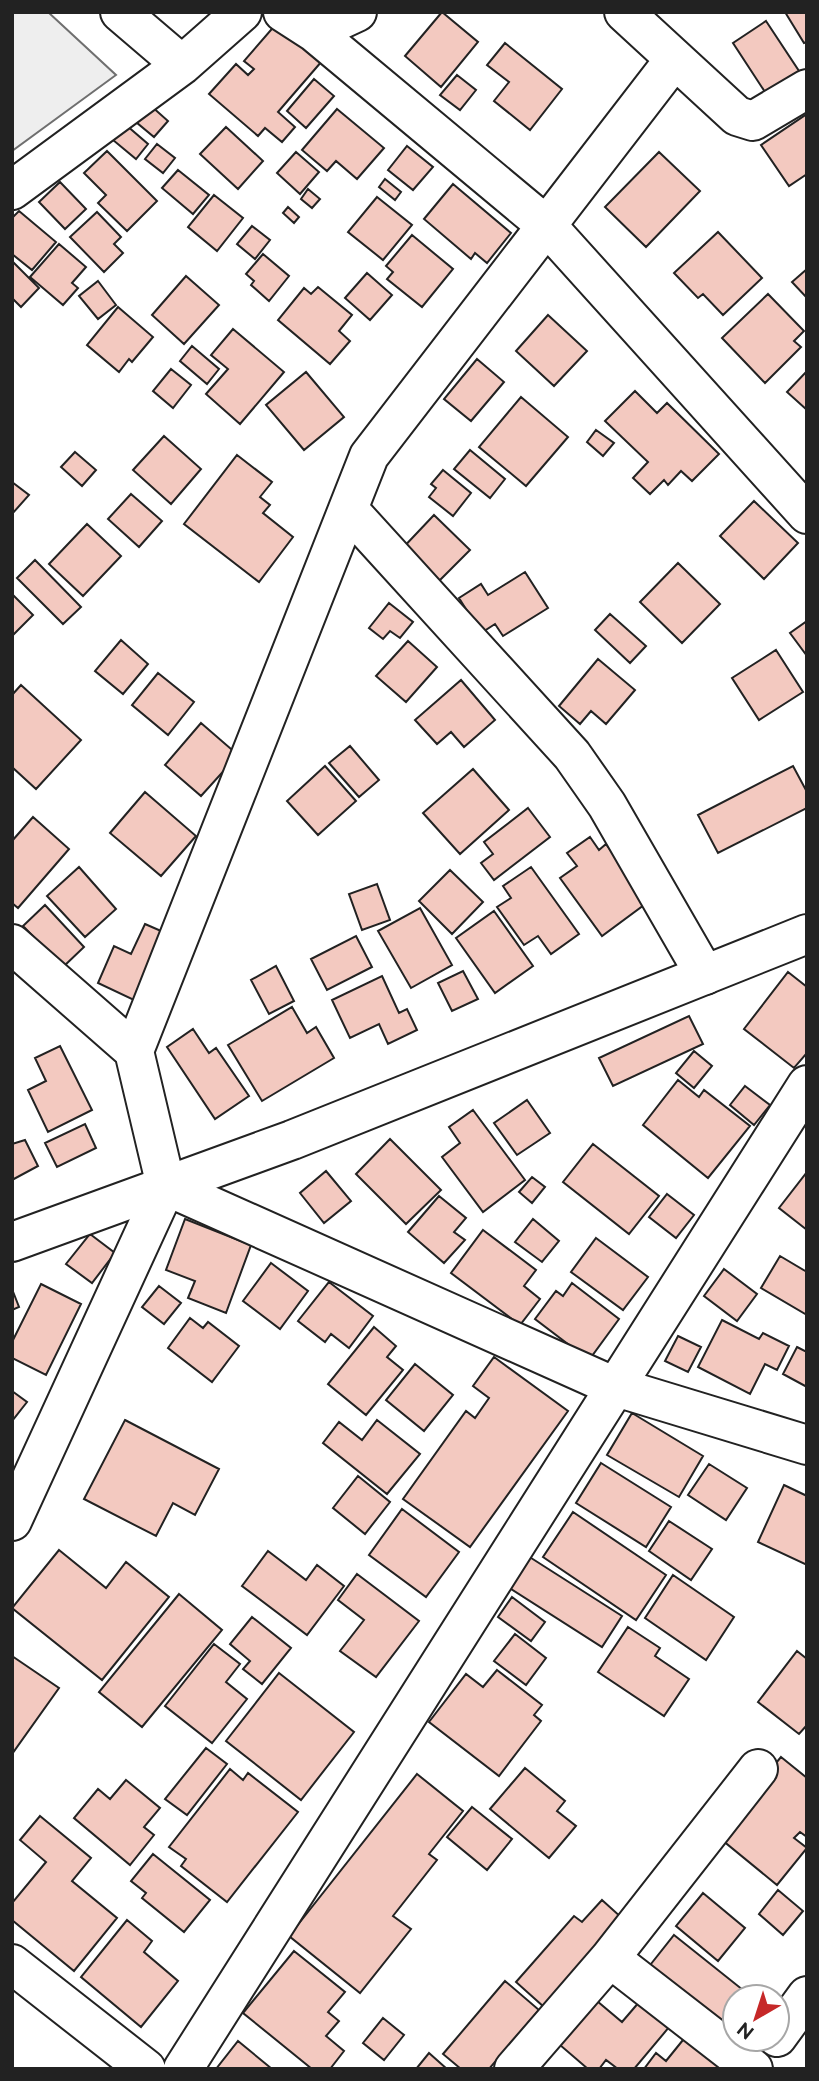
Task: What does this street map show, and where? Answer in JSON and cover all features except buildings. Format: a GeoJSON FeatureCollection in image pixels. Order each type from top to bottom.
{"type":"FeatureCollection","features":[{"type":"Feature","properties":{"kind":"main road"},"geometry":{"type":"LineString","coordinates":[[120,12],[182,65]]}},
{"type":"Feature","properties":{"kind":"main road"},"geometry":{"type":"LineString","coordinates":[[12,190],[182,65],[242,12]]}},
{"type":"Feature","properties":{"kind":"main road"},"geometry":{"type":"LineString","coordinates":[[299,22],[357,12]]}},
{"type":"Feature","properties":{"kind":"main road"},"geometry":{"type":"LineString","coordinates":[[624,12],[737,116],[753,121],[807,89]]}},
{"type":"Feature","properties":{"kind":"main road"},"geometry":{"type":"LineString","coordinates":[[299,22],[548,227],[807,514]]}},
{"type":"Feature","properties":{"kind":"main road"},"geometry":{"type":"LineString","coordinates":[[12,1521],[166,1186],[134,1051],[369,456],[674,60]]}},
{"type":"Feature","properties":{"kind":"main road"},"geometry":{"type":"LineString","coordinates":[[348,509],[572,755],[607,805],[705,975]]}},
{"type":"Feature","properties":{"kind":"main road"},"geometry":{"type":"LineString","coordinates":[[12,1242],[292,1140],[807,934]]}},
{"type":"Feature","properties":{"kind":"main road"},"geometry":{"type":"LineString","coordinates":[[12,944],[134,1051]]}},
{"type":"Feature","properties":{"kind":"main road"},"geometry":{"type":"LineString","coordinates":[[183,2069],[613,1386],[807,1085]]}},
{"type":"Feature","properties":{"kind":"main road"},"geometry":{"type":"LineString","coordinates":[[166,1186],[613,1386],[807,1445]]}},
{"type":"Feature","properties":{"kind":"main road"},"geometry":{"type":"LineString","coordinates":[[514,2069],[610,1958],[758,1769]]}},
{"type":"Feature","properties":{"kind":"main road"},"geometry":{"type":"LineString","coordinates":[[610,1958],[753,2069],[765,2053]]}},
{"type":"Feature","properties":{"kind":"main road"},"geometry":{"type":"LineString","coordinates":[[12,1964],[146,2069]]}},
{"type":"Feature","properties":{"kind":"main road"},"geometry":{"type":"LineString","coordinates":[[791,2018],[807,1996]]}},
{"type":"Feature","properties":{"kind":"shaded area"},"geometry":{"type":"Polygon","coordinates":[[[12,12],[48,12],[116,75],[12,151],[12,12]]]}}]}
